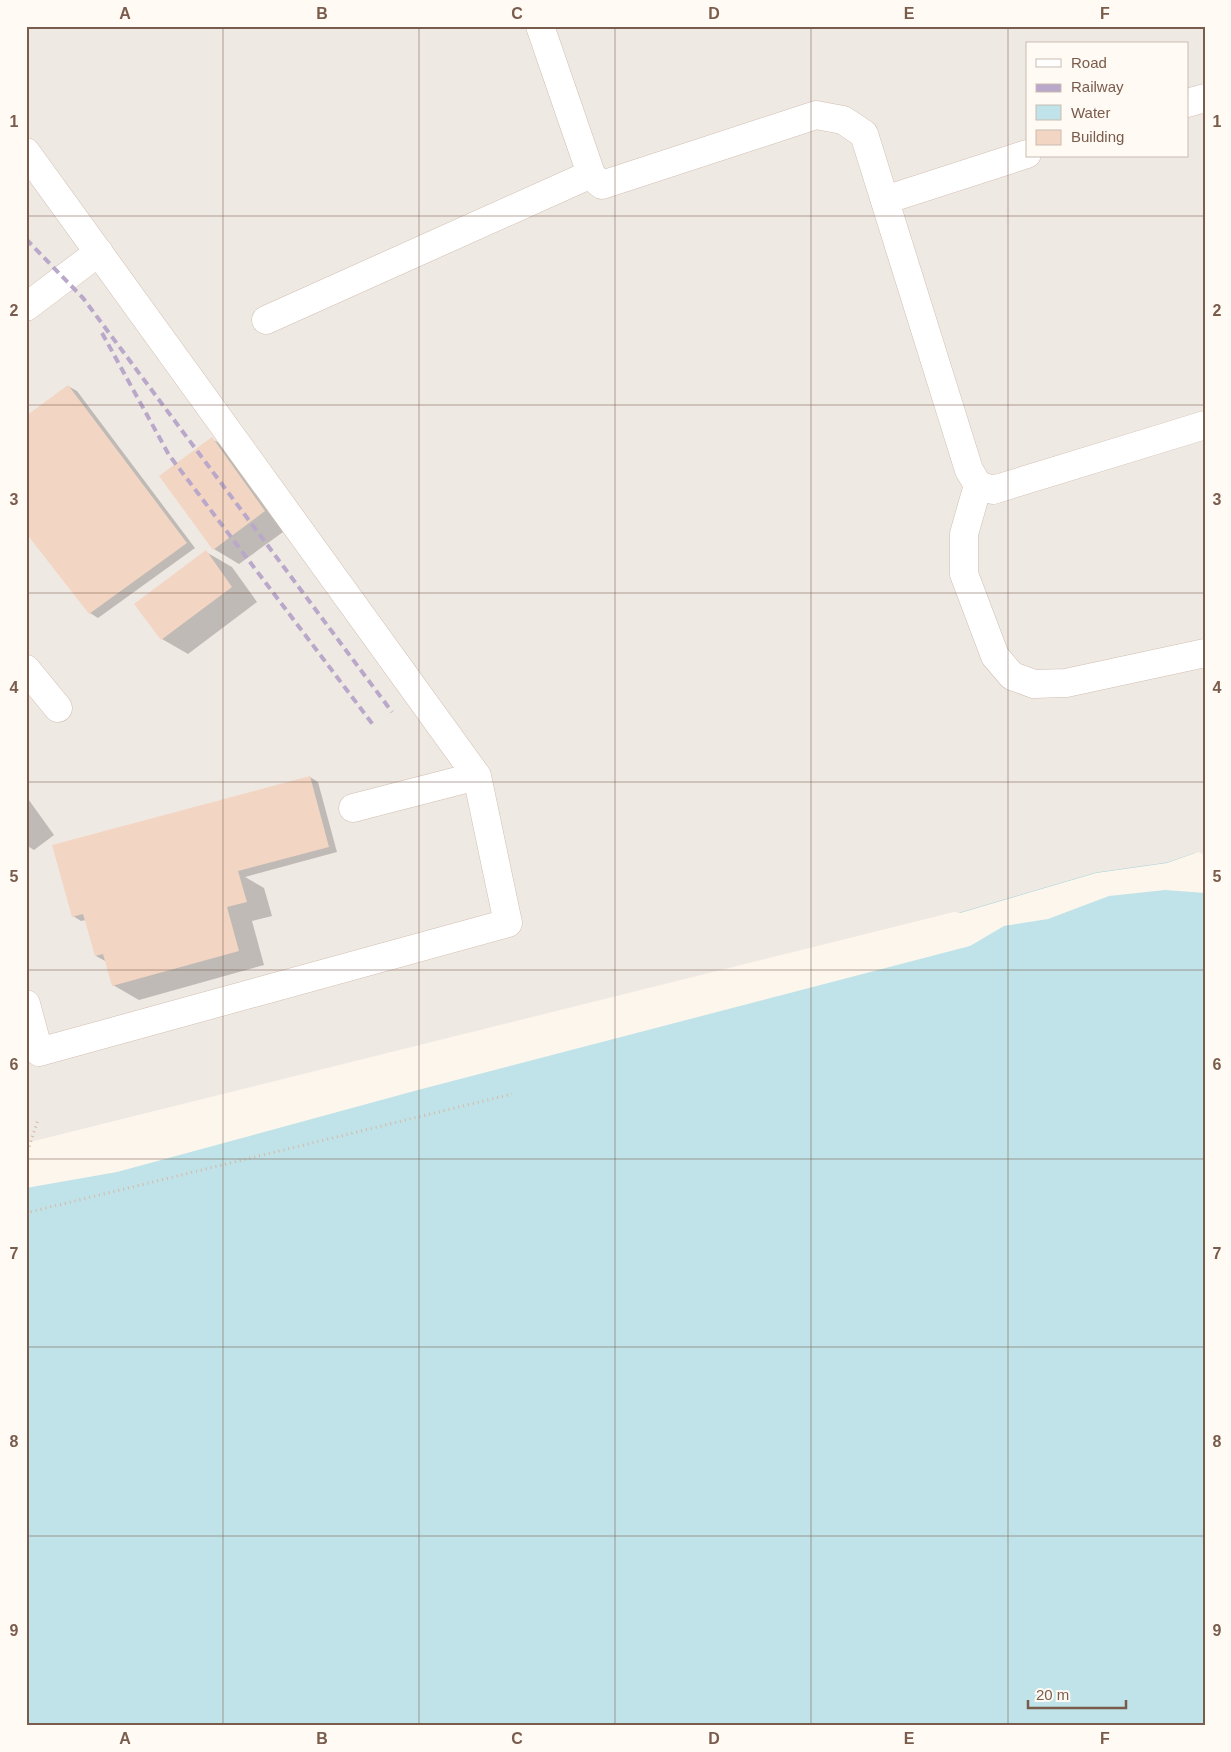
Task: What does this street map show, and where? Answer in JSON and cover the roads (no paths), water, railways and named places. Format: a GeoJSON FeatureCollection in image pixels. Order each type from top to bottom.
{"type":"FeatureCollection","features":[{"type":"Feature","properties":{"kind":"lane"},"geometry":{"type":"LineString","coordinates":[[540,26],[592,174],[602,185],[816,115],[843,120],[864,134],[968,470],[978,485],[993,490],[1205,425]]}},
{"type":"Feature","properties":{"kind":"lane"},"geometry":{"type":"LineString","coordinates":[[1188,103],[1205,98]]}},
{"type":"Feature","properties":{"kind":"lane"},"geometry":{"type":"LineString","coordinates":[[26,152],[477,776],[508,923],[33,1054],[26,1004]]}},
{"type":"Feature","properties":{"kind":"lane"},"geometry":{"type":"LineString","coordinates":[[885,200],[1026,154]]}},
{"type":"Feature","properties":{"kind":"lane"},"geometry":{"type":"LineString","coordinates":[[266,320],[592,174]]}},
{"type":"Feature","properties":{"kind":"lane"},"geometry":{"type":"LineString","coordinates":[[26,306],[99,252]]}},
{"type":"Feature","properties":{"kind":"lane"},"geometry":{"type":"LineString","coordinates":[[978,485],[964,534],[964,574],[995,656],[1012,676],[1034,684],[1066,683],[1205,653]]}},
{"type":"Feature","properties":{"kind":"lane"},"geometry":{"type":"LineString","coordinates":[[26,669],[58,708]]}},
{"type":"Feature","properties":{"kind":"lane"},"geometry":{"type":"LineString","coordinates":[[353,808],[477,776]]}},
{"type":"Feature","properties":{"kind":"water"},"geometry":{"type":"Polygon","coordinates":[[[1196,853],[1205,858],[1205,1726],[26,1726],[26,1146],[943,918],[1096,873],[1167,863],[1196,853]]]}},
{"type":"Feature","properties":{"kind":"railway"},"geometry":{"type":"LineString","coordinates":[[26,239],[83,298],[392,712]]}},
{"type":"Feature","properties":{"kind":"railway"},"geometry":{"type":"LineString","coordinates":[[102,333],[169,455],[374,726]]}}]}
